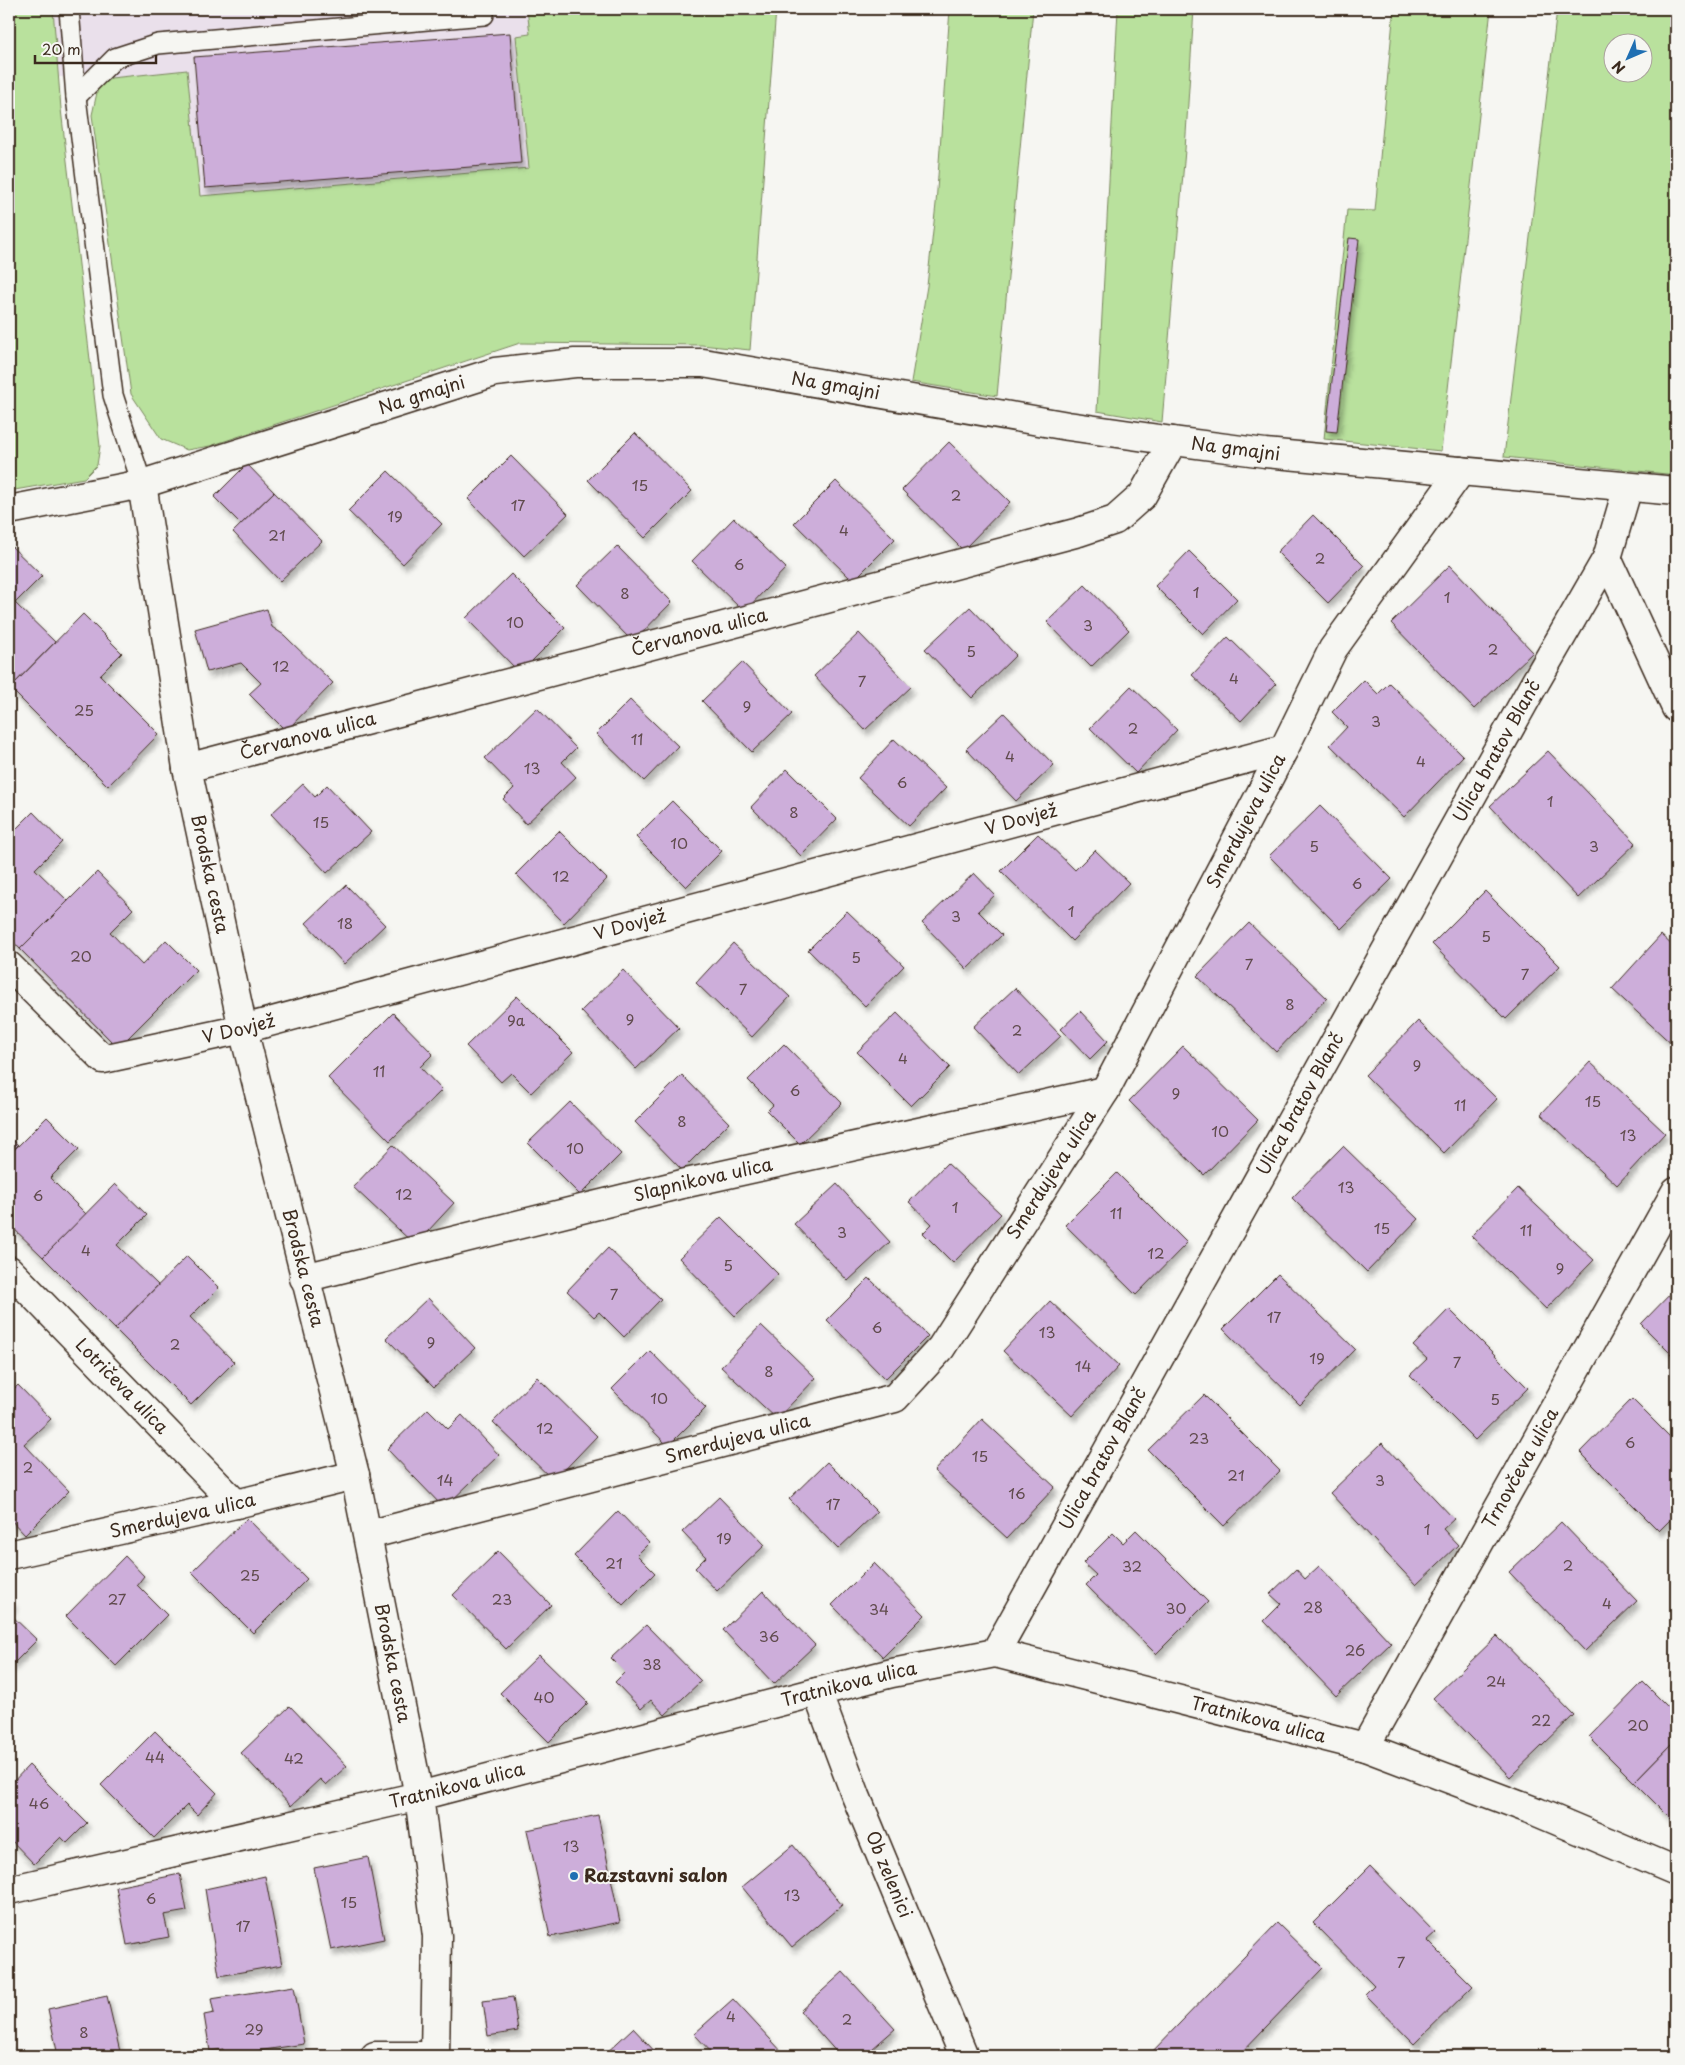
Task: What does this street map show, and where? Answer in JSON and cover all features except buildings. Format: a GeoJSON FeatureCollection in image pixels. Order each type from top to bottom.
{"type":"FeatureCollection","features":[{"type":"Feature","properties":{"kind":"street","name":"Na gmajni"},"geometry":{"type":"LineString","coordinates":[[9,510],[142,484],[495,372],[575,363],[704,363],[1068,426],[1173,441],[1265,453],[1676,491]]}},
{"type":"Feature","properties":{"kind":"street","name":"Červanova ulica"},"geometry":{"type":"LineString","coordinates":[[187,768],[1079,532],[1115,520],[1142,496],[1173,441]]}},
{"type":"Feature","properties":{"kind":"street","name":"Smerdujeva ulica"},"geometry":{"type":"LineString","coordinates":[[368,1535],[895,1398],[941,1348],[1105,1091],[1284,749],[1333,649],[1461,471]]}},
{"type":"Feature","properties":{"kind":"street","name":"Brodska cesta"},"geometry":{"type":"LineString","coordinates":[[142,484],[187,768],[243,1029],[355,1475],[419,1796],[437,1936],[435,2056]]}},
{"type":"Feature","properties":{"kind":"street","name":"Ulica bratov Blanč"},"geometry":{"type":"LineString","coordinates":[[995,1653],[1527,696],[1607,558],[1628,487]]}},
{"type":"Feature","properties":{"kind":"street"},"geometry":{"type":"LineString","coordinates":[[1607,558],[1676,708]]}},
{"type":"Feature","properties":{"kind":"street","name":"V Dovjež"},"geometry":{"type":"LineString","coordinates":[[9,966],[103,1060],[243,1029],[1284,749]]}},
{"type":"Feature","properties":{"kind":"street","name":"Slapnikova ulica"},"geometry":{"type":"LineString","coordinates":[[304,1278],[682,1184],[1105,1091]]}},
{"type":"Feature","properties":{"kind":"street","name":"Trnovčeva ulica"},"geometry":{"type":"LineString","coordinates":[[1365,1747],[1676,1191]]}},
{"type":"Feature","properties":{"kind":"street","name":"Lotričeva ulica"},"geometry":{"type":"LineString","coordinates":[[9,1270],[236,1504]]}},
{"type":"Feature","properties":{"kind":"street","name":"Smerdujeva ulica"},"geometry":{"type":"LineString","coordinates":[[10,1553],[236,1504],[355,1475]]}},
{"type":"Feature","properties":{"kind":"street","name":"Tratnikova ulica"},"geometry":{"type":"LineString","coordinates":[[9,1890],[419,1796],[892,1673],[995,1653],[1365,1747],[1537,1812],[1676,1871]]}},
{"type":"Feature","properties":{"kind":"street","name":"Ob zelenici"},"geometry":{"type":"LineString","coordinates":[[817,1692],[956,2055]]}},
{"type":"Feature","properties":{"kind":"street"},"geometry":{"type":"LineString","coordinates":[[375,2056],[435,2056]]}},
{"type":"Feature","properties":{"kind":"lane"},"geometry":{"type":"LineString","coordinates":[[69,9],[76,97],[113,395],[142,484]]}},
{"type":"Feature","properties":{"kind":"lane"},"geometry":{"type":"LineString","coordinates":[[76,97],[115,58],[158,44],[484,15]]}},
{"type":"Feature","properties":{"kind":"shaded area"},"geometry":{"type":"Polygon","coordinates":[[[53,9],[527,9],[530,34],[516,36],[529,168],[199,196],[187,70],[111,78],[59,77],[53,9]]]}},
{"type":"Feature","properties":{"kind":"green space"},"geometry":{"type":"Polygon","coordinates":[[[9,9],[53,9],[61,109],[100,446],[97,465],[84,478],[9,491],[9,9]]]}},
{"type":"Feature","properties":{"kind":"green space"},"geometry":{"type":"Polygon","coordinates":[[[527,9],[776,9],[750,350],[701,345],[520,343],[210,446],[187,450],[161,439],[131,394],[92,115],[98,88],[111,78],[187,70],[200,196],[529,168],[516,36],[530,34],[527,9]]]}},
{"type":"Feature","properties":{"kind":"green space"},"geometry":{"type":"Polygon","coordinates":[[[950,9],[1033,9],[997,396],[911,382],[927,286],[936,204],[950,9]]]}},
{"type":"Feature","properties":{"kind":"green space"},"geometry":{"type":"Polygon","coordinates":[[[1118,9],[1194,9],[1185,150],[1162,422],[1097,411],[1118,9]]]}},
{"type":"Feature","properties":{"kind":"green space"},"geometry":{"type":"Polygon","coordinates":[[[1394,9],[1491,9],[1441,451],[1324,439],[1347,210],[1375,211],[1394,9]]]}},
{"type":"Feature","properties":{"kind":"green space"},"geometry":{"type":"Polygon","coordinates":[[[1557,9],[1676,9],[1676,475],[1504,457],[1557,9]]]}},
{"type":"Feature","properties":{"kind":"place","name":"Razstavni salon"},"geometry":{"type":"Point","coordinates":[574,1876]}}]}
